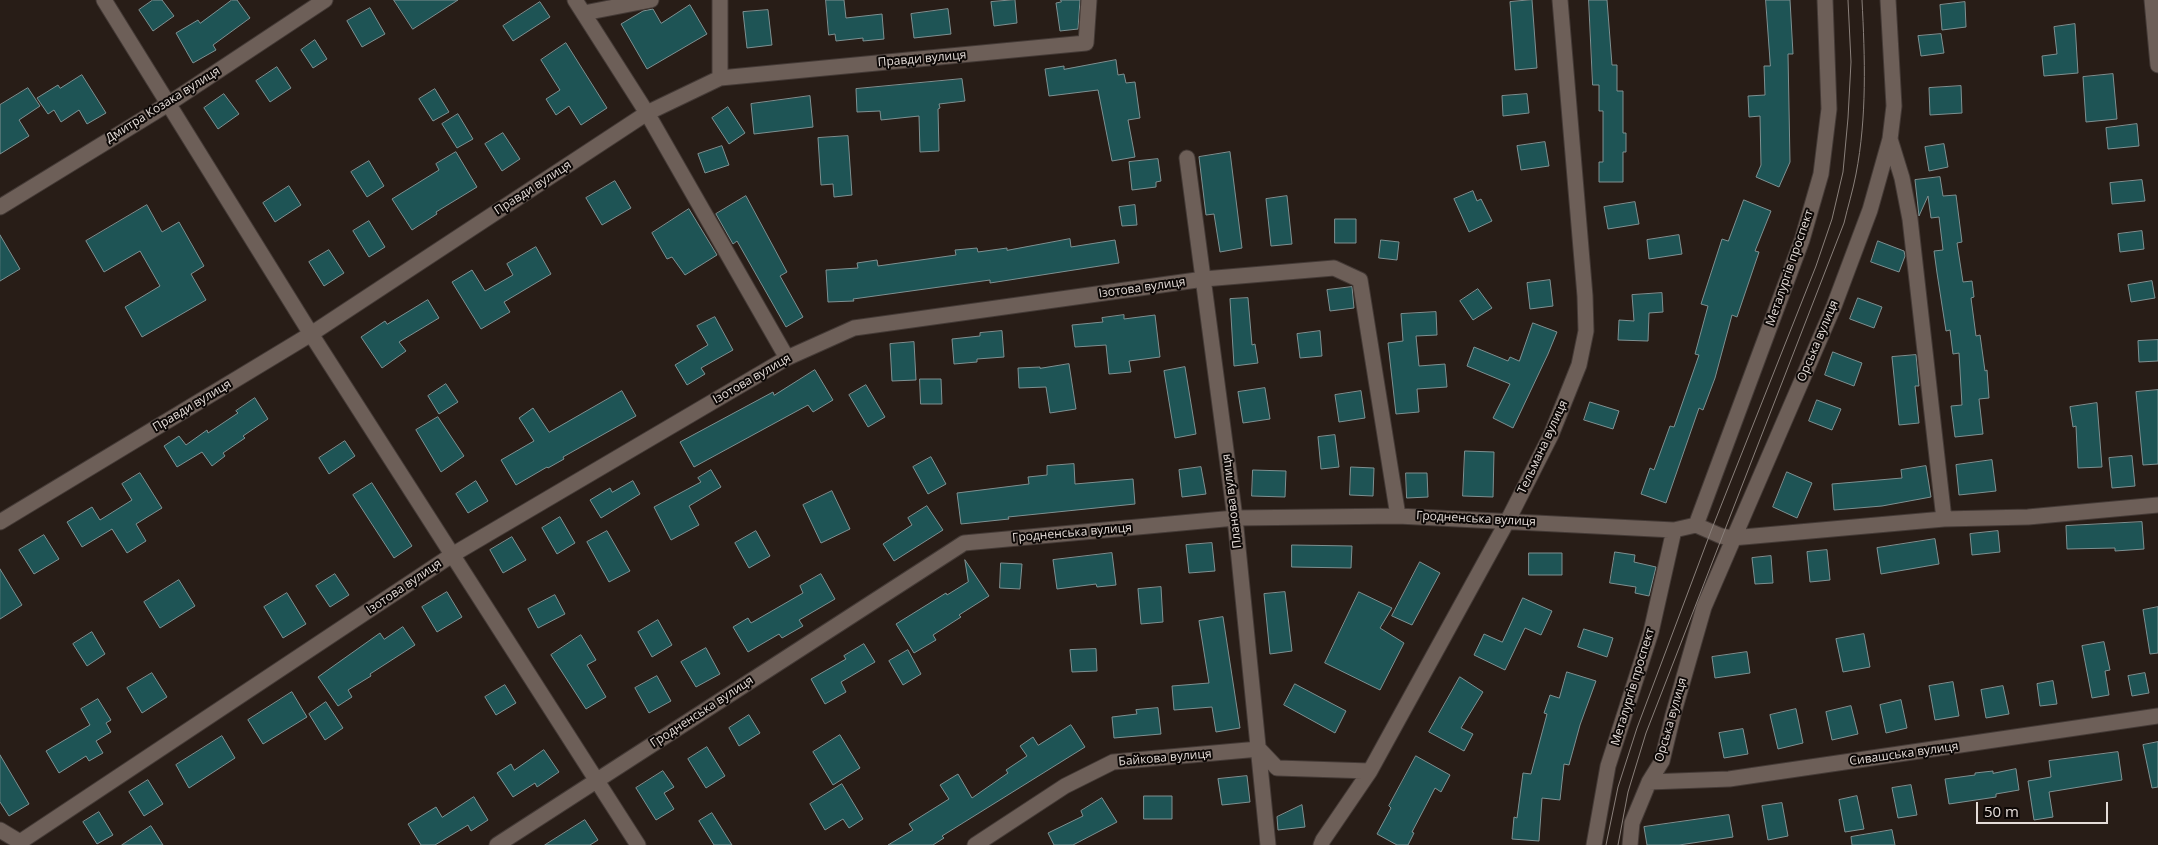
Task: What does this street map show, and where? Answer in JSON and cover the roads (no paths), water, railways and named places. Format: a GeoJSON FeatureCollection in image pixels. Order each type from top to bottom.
{"type":"FeatureCollection","features":[{"type":"Feature","properties":{"kind":"street"},"geometry":{"type":"LineString","coordinates":[[104,0],[311,334],[638,845]]}},
{"type":"Feature","properties":{"kind":"street","name":"Дмитра Козака вулиця"},"geometry":{"type":"LineString","coordinates":[[0,207],[168,104],[325,0]]}},
{"type":"Feature","properties":{"kind":"street"},"geometry":{"type":"LineString","coordinates":[[575,0],[647,112],[787,358]]}},
{"type":"Feature","properties":{"kind":"street"},"geometry":{"type":"LineString","coordinates":[[584,13],[651,0]]}},
{"type":"Feature","properties":{"kind":"street"},"geometry":{"type":"LineString","coordinates":[[720,0],[720,78]]}},
{"type":"Feature","properties":{"kind":"street","name":"Правди вулиця"},"geometry":{"type":"LineString","coordinates":[[0,522],[311,334],[647,112],[720,78],[1086,43],[1088,0]]}},
{"type":"Feature","properties":{"kind":"street","name":"Тельмана вулиця"},"geometry":{"type":"LineString","coordinates":[[1322,845],[1323,840],[1370,771],[1508,520],[1551,435],[1579,365],[1586,331],[1585,296],[1560,0]]}},
{"type":"Feature","properties":{"kind":"street","name":"Металургів проспект"},"geometry":{"type":"LineString","coordinates":[[1696,525],[1802,240],[1821,174],[1829,109],[1825,0]]}},
{"type":"Feature","properties":{"kind":"street","name":"Орська вулиця"},"geometry":{"type":"LineString","coordinates":[[1630,845],[1632,823],[1649,782],[1662,760],[1704,607],[1732,538],[1834,306],[1870,210],[1890,139],[1894,106],[1888,0]]}},
{"type":"Feature","properties":{"kind":"street"},"geometry":{"type":"LineString","coordinates":[[2152,0],[2158,66]]}},
{"type":"Feature","properties":{"kind":"street","name":"Орська вулиця"},"geometry":{"type":"LineString","coordinates":[[1890,139],[1902,178],[1910,218],[1944,519]]}},
{"type":"Feature","properties":{"kind":"street","name":"Планова вулиця"},"geometry":{"type":"LineString","coordinates":[[1187,158],[1235,518],[1268,845]]}},
{"type":"Feature","properties":{"kind":"street","name":"Ізотова вулиця"},"geometry":{"type":"LineString","coordinates":[[21,843],[452,555],[787,358],[854,328],[1204,279],[1334,268],[1360,280],[1398,516]]}},
{"type":"Feature","properties":{"kind":"street"},"geometry":{"type":"LineString","coordinates":[[1696,525],[1721,536],[1732,538],[1944,519],[2028,517],[2158,505]]}},
{"type":"Feature","properties":{"kind":"street","name":"Гродненська вулиця"},"geometry":{"type":"LineString","coordinates":[[497,845],[964,543],[1235,518],[1398,516],[1508,520],[1674,530],[1696,525]]}},
{"type":"Feature","properties":{"kind":"street","name":"Металургів проспект"},"geometry":{"type":"LineString","coordinates":[[1594,845],[1608,766],[1651,632],[1674,530]]}},
{"type":"Feature","properties":{"kind":"street","name":"Сивашська вулиця"},"geometry":{"type":"LineString","coordinates":[[1649,782],[1729,779],[2158,716]]}},
{"type":"Feature","properties":{"kind":"street"},"geometry":{"type":"LineString","coordinates":[[1259,749],[1277,768],[1370,771]]}},
{"type":"Feature","properties":{"kind":"street","name":"Байкова вулиця"},"geometry":{"type":"LineString","coordinates":[[975,845],[1065,786],[1113,762],[1259,749]]}},
{"type":"Feature","properties":{"kind":"street"},"geometry":{"type":"LineString","coordinates":[[0,830],[21,843]]}},
{"type":"Feature","properties":{"kind":"tram line"},"geometry":{"type":"LineString","coordinates":[[1606,845],[1618,787],[1637,728],[1711,531],[1816,266],[1832,219],[1843,172],[1848,118],[1851,62],[1848,0]]}},
{"type":"Feature","properties":{"kind":"tram line"},"geometry":{"type":"LineString","coordinates":[[1618,845],[1628,792],[1646,733],[1844,223],[1860,153],[1864,109],[1862,0]]}}]}
